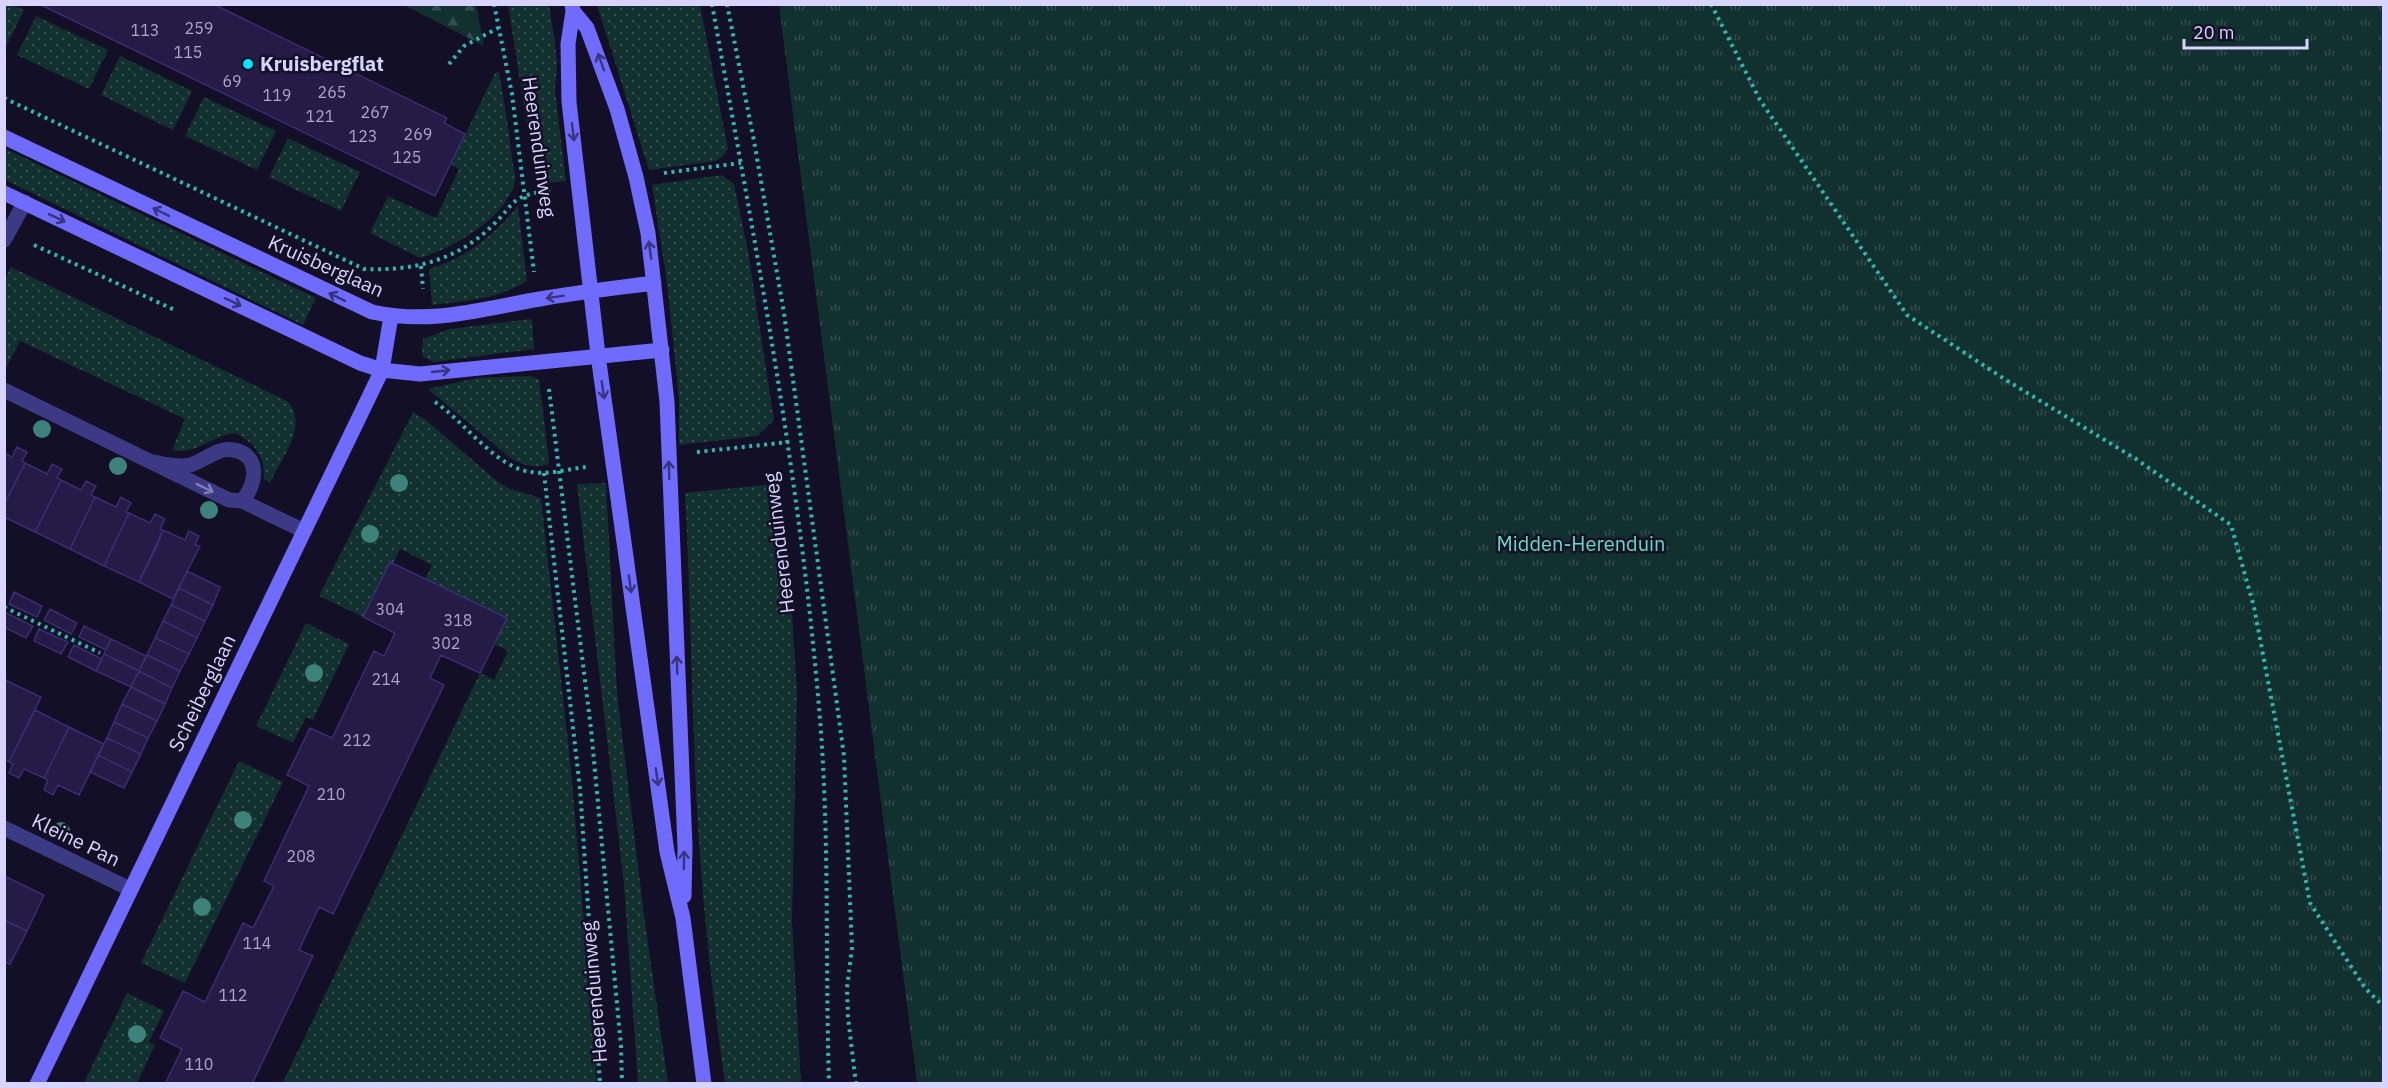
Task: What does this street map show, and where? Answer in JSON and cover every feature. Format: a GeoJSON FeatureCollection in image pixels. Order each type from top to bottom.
{"type":"FeatureCollection","features":[{"type":"Feature","properties":{"kind":"street","name":"Heerenduinweg"},"geometry":{"type":"LineString","coordinates":[[573,8],[587,28],[617,109],[636,177],[648,233],[667,402],[685,848],[683,918]]}},
{"type":"Feature","properties":{"kind":"street","name":"Heerenduinweg"},"geometry":{"type":"LineString","coordinates":[[573,8],[568,44],[569,102],[598,355],[667,852],[683,918],[704,1083]]}},
{"type":"Feature","properties":{"kind":"street","name":"Kruisberglaan"},"geometry":{"type":"LineString","coordinates":[[4,137],[372,312],[391,316],[432,317],[654,283]]}},
{"type":"Feature","properties":{"kind":"street"},"geometry":{"type":"LineString","coordinates":[[4,192],[360,363],[382,370],[420,374],[662,350]]}},
{"type":"Feature","properties":{"kind":"street"},"geometry":{"type":"LineString","coordinates":[[4,240],[25,202]]}},
{"type":"Feature","properties":{"kind":"street","name":"Scheiberglaan"},"geometry":{"type":"LineString","coordinates":[[37,1083],[382,370],[391,316]]}},
{"type":"Feature","properties":{"kind":"street"},"geometry":{"type":"LineString","coordinates":[[4,390],[229,500],[242,501],[304,531]]}},
{"type":"Feature","properties":{"kind":"street"},"geometry":{"type":"LineString","coordinates":[[153,462],[189,465],[223,450],[234,450],[243,454],[251,462],[255,472],[249,493],[242,501]]}},
{"type":"Feature","properties":{"kind":"street","name":"Kleine Pan"},"geometry":{"type":"LineString","coordinates":[[4,828],[130,889]]}},
{"type":"Feature","properties":{"kind":"path","name":"Heerenduinweg"},"geometry":{"type":"LineString","coordinates":[[494,4],[512,94],[538,299]]}},
{"type":"Feature","properties":{"kind":"path","name":"Heerenduinweg"},"geometry":{"type":"LineString","coordinates":[[712,4],[789,441],[819,705],[825,785],[829,1083]]}},
{"type":"Feature","properties":{"kind":"path"},"geometry":{"type":"LineString","coordinates":[[727,4],[784,313],[844,756],[852,948],[847,988],[848,1017],[856,1083]]}},
{"type":"Feature","properties":{"kind":"path"},"geometry":{"type":"LineString","coordinates":[[1711,4],[1760,100],[1907,315],[2006,380],[2136,459],[2231,525],[2254,607],[2310,903],[2366,988],[2384,1007]]}},
{"type":"Feature","properties":{"kind":"path"},"geometry":{"type":"LineString","coordinates":[[449,64],[464,46],[498,28]]}},
{"type":"Feature","properties":{"kind":"path"},"geometry":{"type":"LineString","coordinates":[[4,98],[364,269],[392,270],[421,266],[445,259],[468,246],[492,226],[514,200],[525,194],[579,185]]}},
{"type":"Feature","properties":{"kind":"path"},"geometry":{"type":"LineString","coordinates":[[636,177],[741,163]]}},
{"type":"Feature","properties":{"kind":"path","name":"Heerenduinweg"},"geometry":{"type":"LineString","coordinates":[[545,360],[591,729],[621,1046],[622,1083]]}},
{"type":"Feature","properties":{"kind":"path"},"geometry":{"type":"LineString","coordinates":[[544,473],[580,789],[600,1083]]}},
{"type":"Feature","properties":{"kind":"path"},"geometry":{"type":"LineString","coordinates":[[4,607],[100,653]]}},
{"type":"Feature","properties":{"kind":"green space"},"geometry":{"type":"Polygon","coordinates":[[[4,5],[13,5],[24,10],[5,49],[4,5]]]}},
{"type":"Feature","properties":{"kind":"green space"},"geometry":{"type":"Polygon","coordinates":[[[404,5],[476,5],[484,46],[404,5]]]}},
{"type":"Feature","properties":{"kind":"green space"},"geometry":{"type":"Polygon","coordinates":[[[508,5],[549,5],[555,42],[557,65],[555,90],[566,181],[546,183],[535,176],[508,5]]]}},
{"type":"Feature","properties":{"kind":"green space"},"geometry":{"type":"Polygon","coordinates":[[[597,5],[700,5],[728,149],[722,157],[715,161],[649,170],[597,5]]]}},
{"type":"Feature","properties":{"kind":"green space","name":"Midden-Herenduin"},"geometry":{"type":"Polygon","coordinates":[[[779,5],[2383,5],[2383,1083],[917,1083],[779,5]]]}},
{"type":"Feature","properties":{"kind":"green space"},"geometry":{"type":"Polygon","coordinates":[[[36,16],[108,50],[89,89],[17,55],[36,16]]]}},
{"type":"Feature","properties":{"kind":"green space"},"geometry":{"type":"Polygon","coordinates":[[[120,56],[192,91],[173,130],[101,95],[120,56]]]}},
{"type":"Feature","properties":{"kind":"green space"},"geometry":{"type":"Polygon","coordinates":[[[499,72],[515,180],[501,208],[489,220],[462,239],[420,258],[370,233],[388,196],[436,218],[459,169],[451,164],[495,73],[499,72]]]}},
{"type":"Feature","properties":{"kind":"green space"},"geometry":{"type":"Polygon","coordinates":[[[204,97],[276,131],[257,170],[185,136],[204,97]]]}},
{"type":"Feature","properties":{"kind":"green space"},"geometry":{"type":"Polygon","coordinates":[[[288,138],[360,172],[341,211],[269,177],[288,138]]]}},
{"type":"Feature","properties":{"kind":"green space"},"geometry":{"type":"Polygon","coordinates":[[[4,148],[316,298],[303,325],[5,180],[4,148]]]}},
{"type":"Feature","properties":{"kind":"green space"},"geometry":{"type":"Polygon","coordinates":[[[722,175],[734,184],[748,251],[774,420],[757,436],[679,445],[679,399],[667,282],[652,185],[722,175]]]}},
{"type":"Feature","properties":{"kind":"green space"},"geometry":{"type":"Polygon","coordinates":[[[518,206],[527,281],[505,292],[432,305],[429,269],[455,259],[478,245],[518,206]]]}},
{"type":"Feature","properties":{"kind":"green space"},"geometry":{"type":"Polygon","coordinates":[[[11,267],[287,401],[296,420],[295,431],[270,483],[264,479],[263,464],[258,451],[236,433],[219,437],[196,448],[172,450],[185,419],[20,341],[5,370],[5,280],[11,267]]]}},
{"type":"Feature","properties":{"kind":"green space"},"geometry":{"type":"Polygon","coordinates":[[[532,320],[534,349],[434,362],[422,354],[423,339],[450,329],[532,320]]]}},
{"type":"Feature","properties":{"kind":"green space"},"geometry":{"type":"Polygon","coordinates":[[[529,376],[539,379],[549,461],[548,464],[538,466],[518,462],[509,457],[428,389],[477,378],[529,376]]]}},
{"type":"Feature","properties":{"kind":"green space"},"geometry":{"type":"Polygon","coordinates":[[[413,412],[427,421],[498,482],[510,489],[541,498],[571,769],[596,1083],[282,1084],[480,673],[494,680],[508,651],[494,644],[425,579],[432,565],[400,549],[393,563],[390,563],[363,617],[319,596],[413,412]]]}},
{"type":"Feature","properties":{"kind":"green space"},"geometry":{"type":"Polygon","coordinates":[[[606,483],[617,693],[644,915],[668,1083],[638,1083],[624,884],[577,484],[606,483]]]}},
{"type":"Feature","properties":{"kind":"green space"},"geometry":{"type":"Polygon","coordinates":[[[773,484],[792,615],[797,692],[792,921],[801,1083],[725,1083],[710,965],[699,846],[685,493],[773,484]]]}},
{"type":"Feature","properties":{"kind":"green space"},"geometry":{"type":"Polygon","coordinates":[[[306,623],[349,644],[313,720],[306,717],[293,743],[256,726],[306,623]]]}},
{"type":"Feature","properties":{"kind":"green space"},"geometry":{"type":"Polygon","coordinates":[[[239,761],[283,782],[185,983],[141,963],[239,761]]]}},
{"type":"Feature","properties":{"kind":"green space"},"geometry":{"type":"Polygon","coordinates":[[[127,993],[164,1011],[149,1042],[155,1045],[137,1083],[84,1083],[127,993]]]}},
{"type":"Feature","properties":{"kind":"building","name":"Kruisbergflat"},"geometry":{"type":"Polygon","coordinates":[[[39,4],[213,4],[447,118],[444,123],[465,134],[435,196],[39,4]]]}},
{"type":"Feature","properties":{"kind":"building"},"geometry":{"type":"Polygon","coordinates":[[[17,447],[27,452],[22,461],[25,463],[4,505],[4,453],[12,457],[17,447]]]}},
{"type":"Feature","properties":{"kind":"building"},"geometry":{"type":"Polygon","coordinates":[[[25,463],[47,474],[52,464],[62,469],[57,478],[61,480],[35,532],[4,517],[4,505],[25,463]]]}},
{"type":"Feature","properties":{"kind":"building"},"geometry":{"type":"Polygon","coordinates":[[[61,480],[81,490],[86,481],[96,486],[91,495],[95,497],[70,549],[35,532],[61,480]]]}},
{"type":"Feature","properties":{"kind":"building"},"geometry":{"type":"Polygon","coordinates":[[[95,497],[116,507],[121,497],[131,503],[126,512],[129,513],[104,566],[70,549],[95,497]]]}},
{"type":"Feature","properties":{"kind":"building"},"geometry":{"type":"Polygon","coordinates":[[[129,513],[150,523],[155,514],[165,519],[160,529],[163,530],[157,546],[139,582],[104,566],[129,513]]]}},
{"type":"Feature","properties":{"kind":"building"},"geometry":{"type":"Polygon","coordinates":[[[163,530],[185,540],[189,531],[199,536],[195,545],[200,546],[173,599],[139,582],[163,530]]]}},
{"type":"Feature","properties":{"kind":"building"},"geometry":{"type":"Polygon","coordinates":[[[390,562],[507,618],[480,673],[441,655],[430,678],[444,685],[333,914],[319,907],[299,950],[313,956],[252,1084],[165,1084],[182,1049],[160,1038],[183,991],[205,1002],[243,923],[253,928],[274,886],[264,881],[309,786],[287,775],[310,728],[332,738],[374,651],[384,656],[395,633],[363,617],[390,562]]]}},
{"type":"Feature","properties":{"kind":"building"},"geometry":{"type":"Polygon","coordinates":[[[187,571],[220,587],[213,605],[179,588],[187,571]]]}},
{"type":"Feature","properties":{"kind":"building"},"geometry":{"type":"Polygon","coordinates":[[[179,588],[213,605],[205,621],[171,605],[179,588]]]}},
{"type":"Feature","properties":{"kind":"building"},"geometry":{"type":"Polygon","coordinates":[[[14,592],[42,606],[37,617],[9,604],[14,592]]]}},
{"type":"Feature","properties":{"kind":"building"},"geometry":{"type":"Polygon","coordinates":[[[171,605],[205,621],[197,638],[163,621],[171,605]]]}},
{"type":"Feature","properties":{"kind":"building"},"geometry":{"type":"Polygon","coordinates":[[[50,609],[77,623],[71,634],[44,620],[50,609]]]}},
{"type":"Feature","properties":{"kind":"building"},"geometry":{"type":"Polygon","coordinates":[[[4,612],[33,626],[26,638],[4,627],[4,612]]]}},
{"type":"Feature","properties":{"kind":"building"},"geometry":{"type":"Polygon","coordinates":[[[163,621],[197,638],[189,654],[155,638],[163,621]]]}},
{"type":"Feature","properties":{"kind":"building"},"geometry":{"type":"Polygon","coordinates":[[[84,626],[111,639],[106,650],[79,637],[84,626]]]}},
{"type":"Feature","properties":{"kind":"building"},"geometry":{"type":"Polygon","coordinates":[[[39,629],[68,642],[61,654],[34,641],[39,629]]]}},
{"type":"Feature","properties":{"kind":"building"},"geometry":{"type":"Polygon","coordinates":[[[155,638],[189,654],[180,671],[147,655],[155,638]]]}},
{"type":"Feature","properties":{"kind":"building"},"geometry":{"type":"Polygon","coordinates":[[[111,639],[146,656],[139,671],[104,654],[111,639]]]}},
{"type":"Feature","properties":{"kind":"building"},"geometry":{"type":"Polygon","coordinates":[[[74,645],[102,659],[96,671],[68,657],[74,645]]]}},
{"type":"Feature","properties":{"kind":"building"},"geometry":{"type":"Polygon","coordinates":[[[104,654],[139,671],[131,687],[96,671],[104,654]]]}},
{"type":"Feature","properties":{"kind":"building"},"geometry":{"type":"Polygon","coordinates":[[[147,655],[180,671],[172,688],[139,671],[147,655]]]}},
{"type":"Feature","properties":{"kind":"building"},"geometry":{"type":"Polygon","coordinates":[[[139,671],[172,688],[165,704],[131,687],[139,671]]]}},
{"type":"Feature","properties":{"kind":"building"},"geometry":{"type":"Polygon","coordinates":[[[5,680],[41,697],[9,762],[4,759],[5,680]]]}},
{"type":"Feature","properties":{"kind":"building"},"geometry":{"type":"Polygon","coordinates":[[[131,687],[165,704],[157,721],[122,704],[131,687]]]}},
{"type":"Feature","properties":{"kind":"building"},"geometry":{"type":"Polygon","coordinates":[[[122,704],[157,721],[148,738],[114,722],[122,704]]]}},
{"type":"Feature","properties":{"kind":"building"},"geometry":{"type":"Polygon","coordinates":[[[35,710],[69,727],[44,778],[24,769],[19,778],[9,773],[13,764],[9,762],[35,710]]]}},
{"type":"Feature","properties":{"kind":"building"},"geometry":{"type":"Polygon","coordinates":[[[114,722],[148,738],[141,754],[107,738],[114,722]]]}},
{"type":"Feature","properties":{"kind":"building"},"geometry":{"type":"Polygon","coordinates":[[[69,727],[104,744],[79,795],[58,785],[53,795],[44,790],[48,780],[44,778],[69,727]]]}},
{"type":"Feature","properties":{"kind":"building"},"geometry":{"type":"Polygon","coordinates":[[[107,738],[141,754],[132,772],[98,755],[107,738]]]}},
{"type":"Feature","properties":{"kind":"building"},"geometry":{"type":"Polygon","coordinates":[[[98,755],[132,772],[124,788],[90,772],[98,755]]]}},
{"type":"Feature","properties":{"kind":"building"},"geometry":{"type":"Polygon","coordinates":[[[4,876],[44,895],[27,931],[4,920],[4,876]]]}},
{"type":"Feature","properties":{"kind":"building"},"geometry":{"type":"Polygon","coordinates":[[[4,920],[27,931],[10,964],[4,962],[4,920]]]}},
{"type":"Feature","properties":{"kind":"place","name":"Kruisbergflat"},"geometry":{"type":"Point","coordinates":[248,64]}}]}
